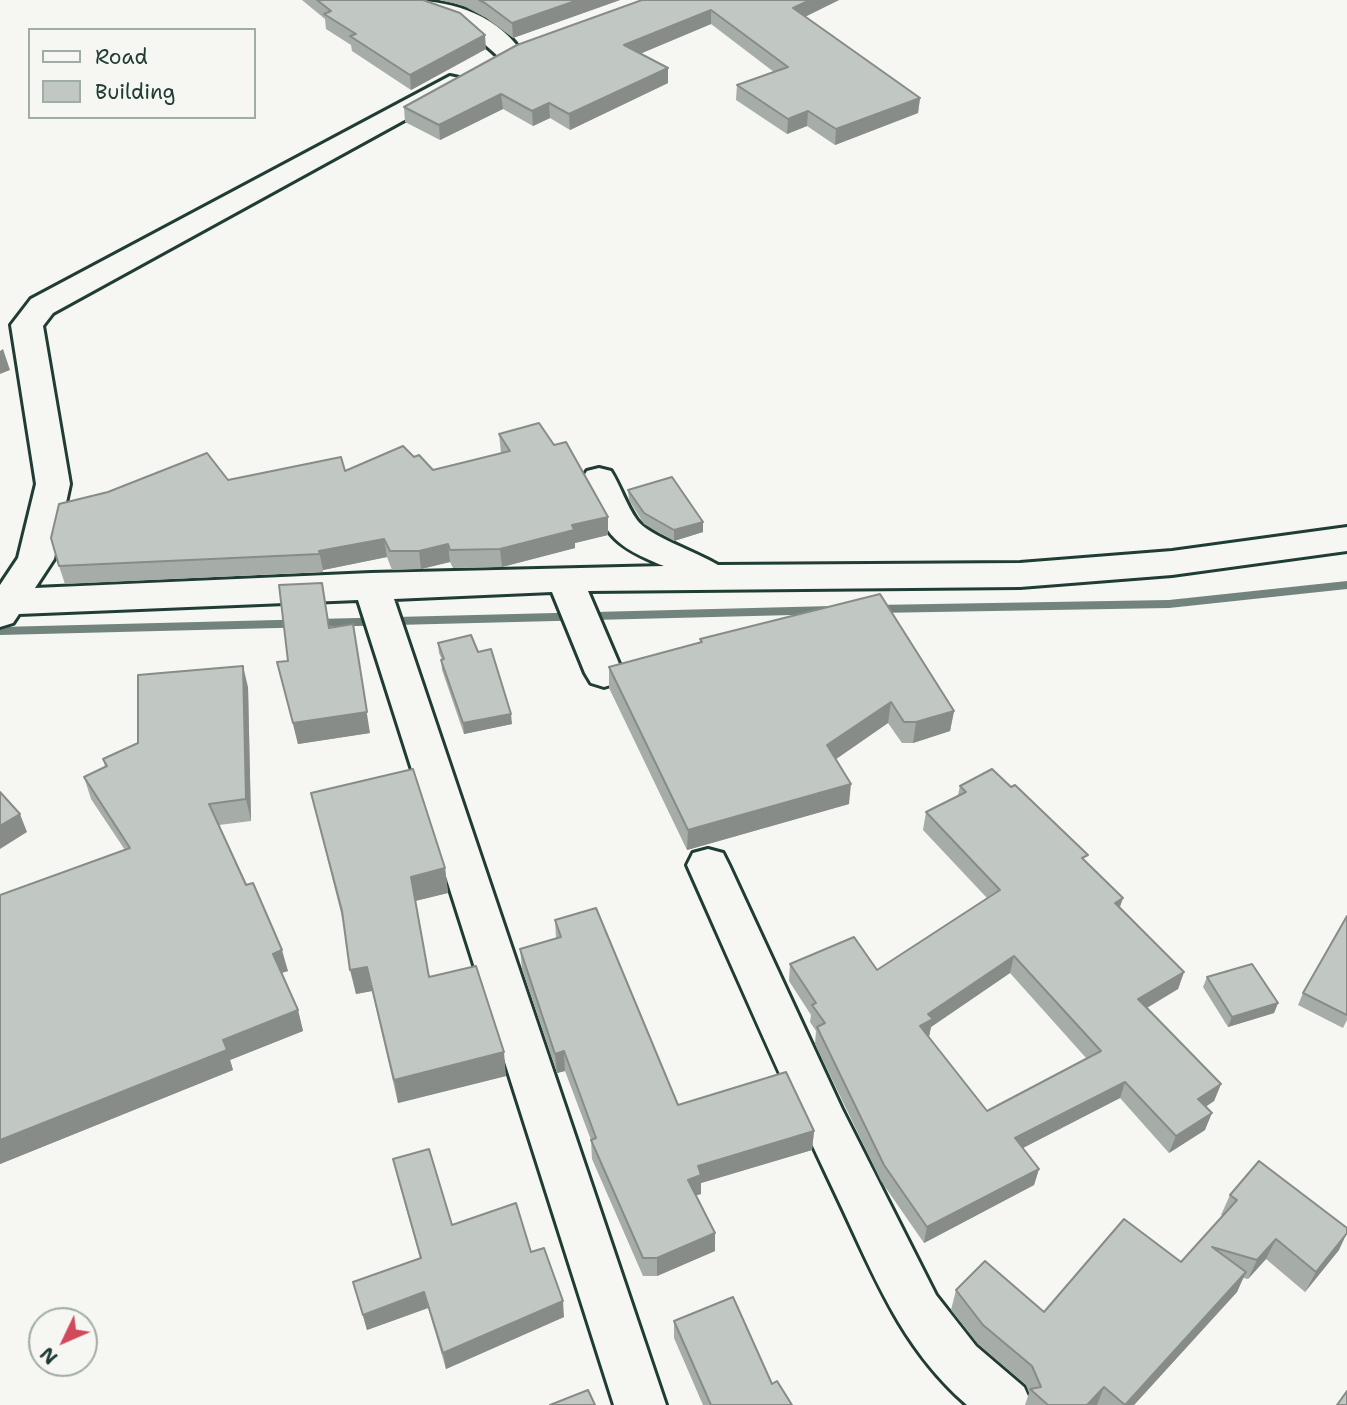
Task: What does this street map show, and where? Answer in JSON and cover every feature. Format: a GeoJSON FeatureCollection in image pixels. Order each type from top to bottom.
{"type":"FeatureCollection","features":[{"type":"Feature","properties":{"kind":"street"},"geometry":{"type":"LineString","coordinates":[[5,608],[36,559],[52,484],[27,326],[42,306],[500,57],[472,20],[414,0]]}},
{"type":"Feature","properties":{"kind":"street"},"geometry":{"type":"LineString","coordinates":[[599,480],[624,530],[648,546],[684,560],[712,578]]}},
{"type":"Feature","properties":{"kind":"street"},"geometry":{"type":"LineString","coordinates":[[5,608],[371,585],[565,579],[1020,575],[1172,563],[1347,539]]}},
{"type":"Feature","properties":{"kind":"street"},"geometry":{"type":"LineString","coordinates":[[0,561],[36,559]]}},
{"type":"Feature","properties":{"kind":"street"},"geometry":{"type":"LineString","coordinates":[[565,579],[604,673]]}},
{"type":"Feature","properties":{"kind":"street"},"geometry":{"type":"LineString","coordinates":[[371,585],[640,1405]]}},
{"type":"Feature","properties":{"kind":"street"},"geometry":{"type":"LineString","coordinates":[[708,865],[824,1121],[918,1312],[958,1364],[1006,1405]]}},
{"type":"Feature","properties":{"kind":"building"},"geometry":{"type":"Polygon","coordinates":[[[317,0],[423,0],[460,13],[485,35],[410,75],[350,36],[356,34],[324,14],[331,11],[317,0]]]}},
{"type":"Feature","properties":{"kind":"building"},"geometry":{"type":"Polygon","coordinates":[[[479,0],[578,0],[512,23],[479,0]]]}},
{"type":"Feature","properties":{"kind":"building"},"geometry":{"type":"Polygon","coordinates":[[[642,0],[810,0],[793,8],[920,98],[836,129],[808,111],[788,119],[737,85],[788,67],[711,10],[624,45],[668,68],[569,114],[549,103],[532,111],[501,94],[439,125],[404,107],[517,45],[642,0]]]}},
{"type":"Feature","properties":{"kind":"building"},"geometry":{"type":"Polygon","coordinates":[[[539,423],[554,445],[566,442],[608,517],[572,525],[574,530],[500,549],[450,550],[448,544],[419,551],[390,551],[384,539],[319,551],[320,554],[59,566],[51,538],[59,504],[108,492],[207,453],[228,480],[341,457],[345,471],[403,446],[414,457],[419,455],[433,470],[510,451],[499,434],[539,423]]]}},
{"type":"Feature","properties":{"kind":"building"},"geometry":{"type":"Polygon","coordinates":[[[672,477],[703,522],[674,530],[644,513],[628,490],[672,477]]]}},
{"type":"Feature","properties":{"kind":"building"},"geometry":{"type":"Polygon","coordinates":[[[322,583],[329,628],[353,624],[367,712],[293,723],[277,662],[288,661],[279,585],[322,583]]]}},
{"type":"Feature","properties":{"kind":"building"},"geometry":{"type":"Polygon","coordinates":[[[880,594],[954,711],[916,722],[904,722],[891,702],[827,745],[851,784],[688,830],[609,667],[702,642],[700,639],[880,594]]]}},
{"type":"Feature","properties":{"kind":"building"},"geometry":{"type":"Polygon","coordinates":[[[471,635],[478,652],[491,649],[511,714],[463,723],[441,660],[444,659],[438,643],[471,635]]]}},
{"type":"Feature","properties":{"kind":"building"},"geometry":{"type":"Polygon","coordinates":[[[243,666],[246,799],[209,804],[246,885],[253,883],[282,950],[273,954],[298,1010],[223,1040],[227,1050],[0,1140],[0,895],[130,848],[84,777],[107,766],[103,759],[138,743],[138,675],[243,666]]]}},
{"type":"Feature","properties":{"kind":"building"},"geometry":{"type":"Polygon","coordinates":[[[413,769],[445,868],[411,877],[429,977],[476,966],[504,1052],[394,1080],[367,967],[350,970],[342,911],[311,793],[413,769]]]}},
{"type":"Feature","properties":{"kind":"building"},"geometry":{"type":"Polygon","coordinates":[[[992,769],[1011,787],[1015,785],[1088,855],[1082,858],[1123,898],[1115,903],[1184,972],[1138,999],[1221,1084],[1198,1099],[1212,1113],[1176,1136],[1125,1082],[1015,1138],[1039,1169],[927,1227],[884,1165],[817,1027],[825,1023],[812,1005],[816,1003],[790,964],[854,937],[877,970],[1000,890],[926,812],[966,792],[960,786],[992,769]],[[1014,956],[928,1014],[933,1019],[920,1026],[987,1111],[1101,1051],[1014,956]]]}},
{"type":"Feature","properties":{"kind":"building"},"geometry":{"type":"Polygon","coordinates":[[[0,792],[20,814],[0,826],[0,792]]]}},
{"type":"Feature","properties":{"kind":"building"},"geometry":{"type":"Polygon","coordinates":[[[596,908],[678,1105],[786,1072],[814,1131],[698,1166],[701,1175],[688,1180],[715,1233],[657,1258],[643,1258],[591,1140],[596,1138],[564,1051],[555,1054],[520,949],[561,937],[555,920],[596,908]]]}},
{"type":"Feature","properties":{"kind":"building"},"geometry":{"type":"Polygon","coordinates":[[[1347,916],[1347,1015],[1303,993],[1347,916]]]}},
{"type":"Feature","properties":{"kind":"building"},"geometry":{"type":"Polygon","coordinates":[[[1252,964],[1278,1003],[1232,1017],[1207,977],[1252,964]]]}},
{"type":"Feature","properties":{"kind":"building"},"geometry":{"type":"Polygon","coordinates":[[[429,1149],[452,1225],[516,1203],[531,1252],[544,1248],[563,1301],[443,1353],[424,1292],[363,1315],[353,1282],[421,1258],[393,1159],[429,1149]]]}},
{"type":"Feature","properties":{"kind":"building"},"geometry":{"type":"Polygon","coordinates":[[[1259,1161],[1347,1228],[1347,1233],[1316,1272],[1276,1239],[1257,1260],[1212,1247],[1246,1272],[1125,1405],[1104,1387],[1087,1405],[1048,1405],[1030,1389],[1041,1387],[1032,1366],[983,1325],[956,1290],[985,1261],[1044,1312],[1124,1219],[1181,1262],[1237,1200],[1230,1195],[1259,1161]]]}},
{"type":"Feature","properties":{"kind":"building"},"geometry":{"type":"Polygon","coordinates":[[[733,1297],[772,1384],[777,1381],[792,1405],[711,1405],[674,1321],[733,1297]]]}},
{"type":"Feature","properties":{"kind":"building"},"geometry":{"type":"Polygon","coordinates":[[[588,1390],[595,1405],[550,1405],[588,1390]]]}},
{"type":"Feature","properties":{"kind":"building"},"geometry":{"type":"Polygon","coordinates":[[[1347,1391],[1347,1405],[1337,1405],[1347,1391]]]}},
{"type":"Feature","properties":{"kind":"waterway"},"geometry":{"type":"LineString","coordinates":[[875,609],[1169,604],[1347,585]]}},
{"type":"Feature","properties":{"kind":"waterway"},"geometry":{"type":"LineString","coordinates":[[0,631],[832,610]]}}]}
